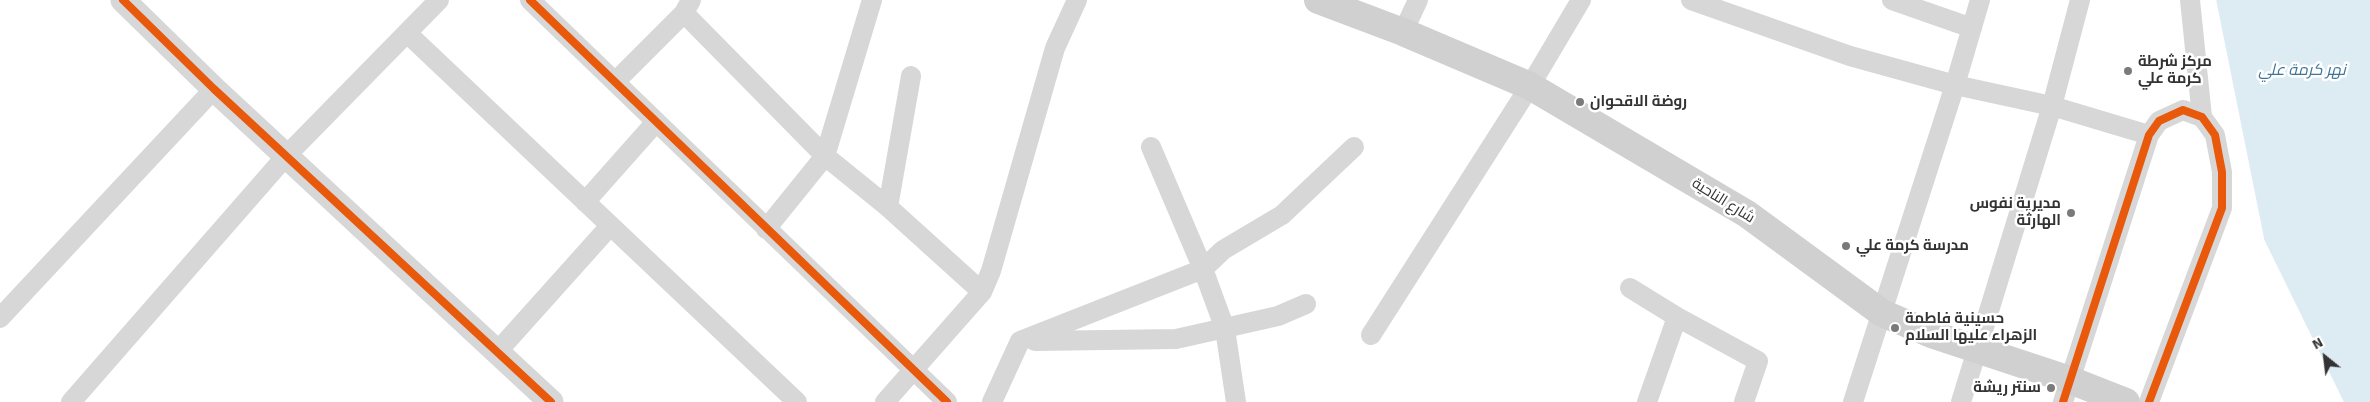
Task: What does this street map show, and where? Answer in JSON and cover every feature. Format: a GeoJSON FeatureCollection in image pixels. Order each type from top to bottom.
{"type":"FeatureCollection","features":[{"type":"Feature","properties":{"kind":"main road","name":"شارع الناحية"},"geometry":{"type":"LineString","coordinates":[[1318,0],[1404,32],[1530,86],[1746,214],[1882,313],[1931,334],[1978,350],[2067,391],[2126,402]]}},
{"type":"Feature","properties":{"kind":"street"},"geometry":{"type":"LineString","coordinates":[[123,0],[214,89],[497,352],[547,401]]}},
{"type":"Feature","properties":{"kind":"street"},"geometry":{"type":"LineString","coordinates":[[72,402],[286,156],[439,0]]}},
{"type":"Feature","properties":{"kind":"street"},"geometry":{"type":"LineString","coordinates":[[766,229],[825,156],[872,0]]}},
{"type":"Feature","properties":{"kind":"street"},"geometry":{"type":"LineString","coordinates":[[885,402],[911,370],[982,292],[991,271],[1055,48],[1077,0]]}},
{"type":"Feature","properties":{"kind":"street"},"geometry":{"type":"LineString","coordinates":[[1404,32],[1418,0]]}},
{"type":"Feature","properties":{"kind":"street"},"geometry":{"type":"LineString","coordinates":[[1371,335],[1530,86],[1581,0]]}},
{"type":"Feature","properties":{"kind":"street"},"geometry":{"type":"LineString","coordinates":[[1692,0],[1850,56],[1955,85],[2052,106],[2149,135]]}},
{"type":"Feature","properties":{"kind":"street"},"geometry":{"type":"LineString","coordinates":[[1892,0],[1972,28]]}},
{"type":"Feature","properties":{"kind":"street"},"geometry":{"type":"LineString","coordinates":[[1853,402],[1955,85],[1980,0]]}},
{"type":"Feature","properties":{"kind":"street"},"geometry":{"type":"LineString","coordinates":[[1961,402],[2052,106],[2080,0]]}},
{"type":"Feature","properties":{"kind":"street"},"geometry":{"type":"LineString","coordinates":[[2150,402],[2222,208],[2222,172],[2215,135],[2202,117],[2190,0]]}},
{"type":"Feature","properties":{"kind":"street"},"geometry":{"type":"LineString","coordinates":[[543,4],[615,82],[911,370],[947,402]]}},
{"type":"Feature","properties":{"kind":"street"},"geometry":{"type":"LineString","coordinates":[[615,82],[688,6],[825,156],[888,207],[982,292]]}},
{"type":"Feature","properties":{"kind":"street"},"geometry":{"type":"LineString","coordinates":[[407,33],[797,402]]}},
{"type":"Feature","properties":{"kind":"street"},"geometry":{"type":"LineString","coordinates":[[888,207],[911,76]]}},
{"type":"Feature","properties":{"kind":"street"},"geometry":{"type":"LineString","coordinates":[[0,318],[214,89]]}},
{"type":"Feature","properties":{"kind":"street"},"geometry":{"type":"LineString","coordinates":[[2067,391],[2149,135],[2159,121],[2183,110],[2202,117]]}},
{"type":"Feature","properties":{"kind":"street"},"geometry":{"type":"LineString","coordinates":[[585,202],[656,122]]}},
{"type":"Feature","properties":{"kind":"street"},"geometry":{"type":"LineString","coordinates":[[1151,147],[1203,270],[1225,329],[1236,402]]}},
{"type":"Feature","properties":{"kind":"street"},"geometry":{"type":"LineString","coordinates":[[992,402],[1020,341],[1203,270],[1223,250],[1282,215],[1354,147]]}},
{"type":"Feature","properties":{"kind":"street"},"geometry":{"type":"LineString","coordinates":[[497,352],[610,226]]}},
{"type":"Feature","properties":{"kind":"street"},"geometry":{"type":"LineString","coordinates":[[1630,288],[1677,317],[1758,361],[1744,402]]}},
{"type":"Feature","properties":{"kind":"street"},"geometry":{"type":"LineString","coordinates":[[1020,341],[1176,339],[1278,316],[1306,304]]}},
{"type":"Feature","properties":{"kind":"street"},"geometry":{"type":"LineString","coordinates":[[1647,402],[1677,317]]}},
{"type":"Feature","properties":{"kind":"water","name":"نهر كرمة علي"},"geometry":{"type":"Polygon","coordinates":[[[2219,0],[2370,0],[2370,402],[2347,402],[2267,239],[2219,0]]]}},
{"type":"Feature","properties":{"kind":"waterway"},"geometry":{"type":"LineString","coordinates":[[2219,0],[2267,239],[2347,402]]}},
{"type":"Feature","properties":{"kind":"cycle path"},"geometry":{"type":"LineString","coordinates":[[123,0],[214,89],[551,402]]}},
{"type":"Feature","properties":{"kind":"cycle path"},"geometry":{"type":"LineString","coordinates":[[530,0],[947,402]]}},
{"type":"Feature","properties":{"kind":"cycle path"},"geometry":{"type":"LineString","coordinates":[[2063,402],[2149,135],[2159,121],[2183,110],[2202,117],[2215,135],[2222,172],[2222,208],[2149,402]]}},
{"type":"Feature","properties":{"kind":"place","name":"مركز شرطة كرمة علي"},"geometry":{"type":"Point","coordinates":[2128,71]}},
{"type":"Feature","properties":{"kind":"place","name":"روضة الاقحوان"},"geometry":{"type":"Point","coordinates":[1580,102]}},
{"type":"Feature","properties":{"kind":"place","name":"مديرية نفوس الهارثة"},"geometry":{"type":"Point","coordinates":[2071,213]}},
{"type":"Feature","properties":{"kind":"place","name":"مدرسة كرمة علي"},"geometry":{"type":"Point","coordinates":[1846,246]}},
{"type":"Feature","properties":{"kind":"place","name":"حسينية فاطمة الزهراء عليها السلام"},"geometry":{"type":"Point","coordinates":[1895,328]}},
{"type":"Feature","properties":{"kind":"place","name":"سنتر ريشة"},"geometry":{"type":"Point","coordinates":[2051,388]}}]}
